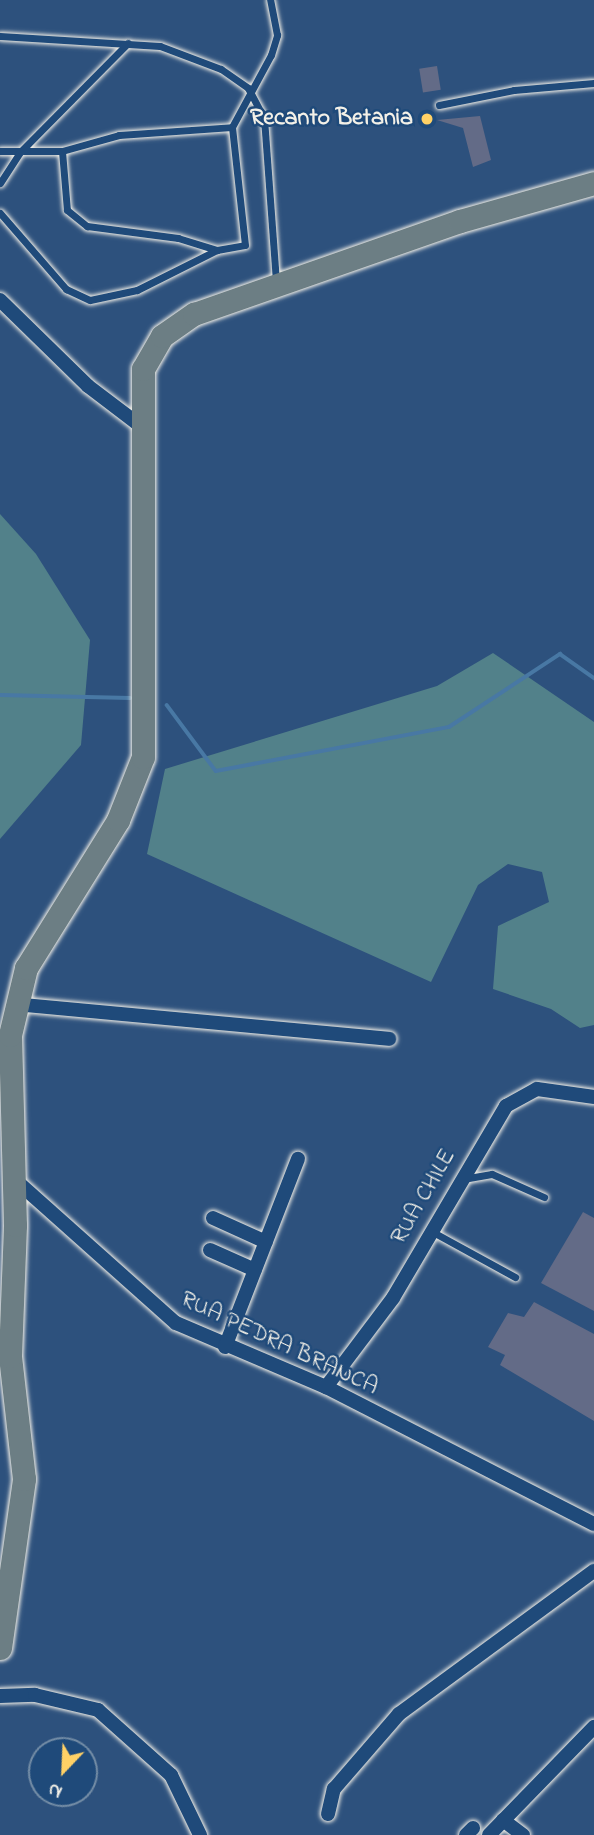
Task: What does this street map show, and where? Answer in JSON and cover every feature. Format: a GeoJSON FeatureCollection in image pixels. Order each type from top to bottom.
{"type":"FeatureCollection","features":[{"type":"Feature","properties":{"kind":"main road"},"geometry":{"type":"LineString","coordinates":[[0,1104],[10,1060],[14,1004],[41,939],[118,820],[143,757],[146,579],[138,424],[143,369],[162,336],[194,314],[276,281],[594,183]]}},
{"type":"Feature","properties":{"kind":"main road"},"geometry":{"type":"LineString","coordinates":[[1,1636],[24,1479],[10,1356],[7,1274],[13,1178],[26,1134],[10,1060]]}},
{"type":"Feature","properties":{"kind":"main road"},"geometry":{"type":"LineString","coordinates":[[0,1148],[13,1178]]}},
{"type":"Feature","properties":{"kind":"street"},"geometry":{"type":"LineString","coordinates":[[0,300],[88,386],[138,424]]}},
{"type":"Feature","properties":{"kind":"street"},"geometry":{"type":"LineString","coordinates":[[14,1004],[389,1039]]}},
{"type":"Feature","properties":{"kind":"street","name":"RUA CHILE"},"geometry":{"type":"LineString","coordinates":[[326,1387],[367,1337],[493,1121],[523,1093],[554,1087],[594,1097]]}},
{"type":"Feature","properties":{"kind":"street"},"geometry":{"type":"LineString","coordinates":[[225,1347],[298,1159]]}},
{"type":"Feature","properties":{"kind":"street","name":"RUA PEDRA BRANCA"},"geometry":{"type":"LineString","coordinates":[[13,1178],[157,1311],[225,1347],[326,1387],[594,1524]]}},
{"type":"Feature","properties":{"kind":"street"},"geometry":{"type":"LineString","coordinates":[[213,1218],[266,1242]]}},
{"type":"Feature","properties":{"kind":"street"},"geometry":{"type":"LineString","coordinates":[[210,1250],[255,1270]]}},
{"type":"Feature","properties":{"kind":"street"},"geometry":{"type":"LineString","coordinates":[[328,1815],[334,1789],[399,1714],[594,1571]]}},
{"type":"Feature","properties":{"kind":"street"},"geometry":{"type":"LineString","coordinates":[[0,1696],[45,1696],[98,1710],[172,1775],[200,1835]]}},
{"type":"Feature","properties":{"kind":"street"},"geometry":{"type":"LineString","coordinates":[[489,1835],[592,1732]]}},
{"type":"Feature","properties":{"kind":"street"},"geometry":{"type":"LineString","coordinates":[[503,1820],[523,1835]]}},
{"type":"Feature","properties":{"kind":"lane"},"geometry":{"type":"LineString","coordinates":[[0,213],[66,289],[90,300],[137,290],[217,250],[245,245],[232,127],[248,88],[277,35],[270,0]]}},
{"type":"Feature","properties":{"kind":"lane"},"geometry":{"type":"LineString","coordinates":[[0,36],[128,43],[192,55],[248,88],[264,118],[276,281]]}},
{"type":"Feature","properties":{"kind":"lane"},"geometry":{"type":"LineString","coordinates":[[0,183],[21,151],[128,43]]}},
{"type":"Feature","properties":{"kind":"lane"},"geometry":{"type":"LineString","coordinates":[[439,105],[594,83]]}},
{"type":"Feature","properties":{"kind":"lane"},"geometry":{"type":"LineString","coordinates":[[0,152],[62,151],[119,135],[232,127]]}},
{"type":"Feature","properties":{"kind":"lane"},"geometry":{"type":"LineString","coordinates":[[62,151],[67,210],[87,226],[178,238],[217,250]]}},
{"type":"Feature","properties":{"kind":"lane"},"geometry":{"type":"LineString","coordinates":[[460,1179],[492,1174],[544,1197]]}},
{"type":"Feature","properties":{"kind":"lane"},"geometry":{"type":"LineString","coordinates":[[430,1231],[515,1277]]}},
{"type":"Feature","properties":{"kind":"green space"},"geometry":{"type":"Polygon","coordinates":[[[0,514],[36,554],[90,640],[81,745],[0,839],[0,514]]]}},
{"type":"Feature","properties":{"kind":"green space"},"geometry":{"type":"Polygon","coordinates":[[[493,653],[594,722],[594,1025],[580,1028],[551,1009],[493,989],[498,926],[549,902],[542,872],[508,864],[478,885],[431,982],[147,854],[165,769],[437,686],[493,653]]]}},
{"type":"Feature","properties":{"kind":"building"},"geometry":{"type":"Polygon","coordinates":[[[437,66],[441,90],[423,93],[419,69],[437,66]]]}},
{"type":"Feature","properties":{"kind":"building"},"geometry":{"type":"Polygon","coordinates":[[[480,116],[491,160],[473,167],[463,128],[437,120],[480,116]]]}},
{"type":"Feature","properties":{"kind":"building"},"geometry":{"type":"Polygon","coordinates":[[[583,1212],[594,1218],[594,1311],[541,1283],[583,1212]]]}},
{"type":"Feature","properties":{"kind":"building"},"geometry":{"type":"Polygon","coordinates":[[[534,1302],[594,1334],[594,1421],[500,1365],[505,1355],[488,1347],[508,1313],[524,1317],[534,1302]]]}},
{"type":"Feature","properties":{"kind":"waterway"},"geometry":{"type":"LineString","coordinates":[[167,705],[216,771],[449,727],[560,654],[594,678]]}},
{"type":"Feature","properties":{"kind":"waterway"},"geometry":{"type":"LineString","coordinates":[[0,695],[130,698]]}},
{"type":"Feature","properties":{"kind":"place","name":"Recanto Betania"},"geometry":{"type":"Point","coordinates":[427,119]}}]}
